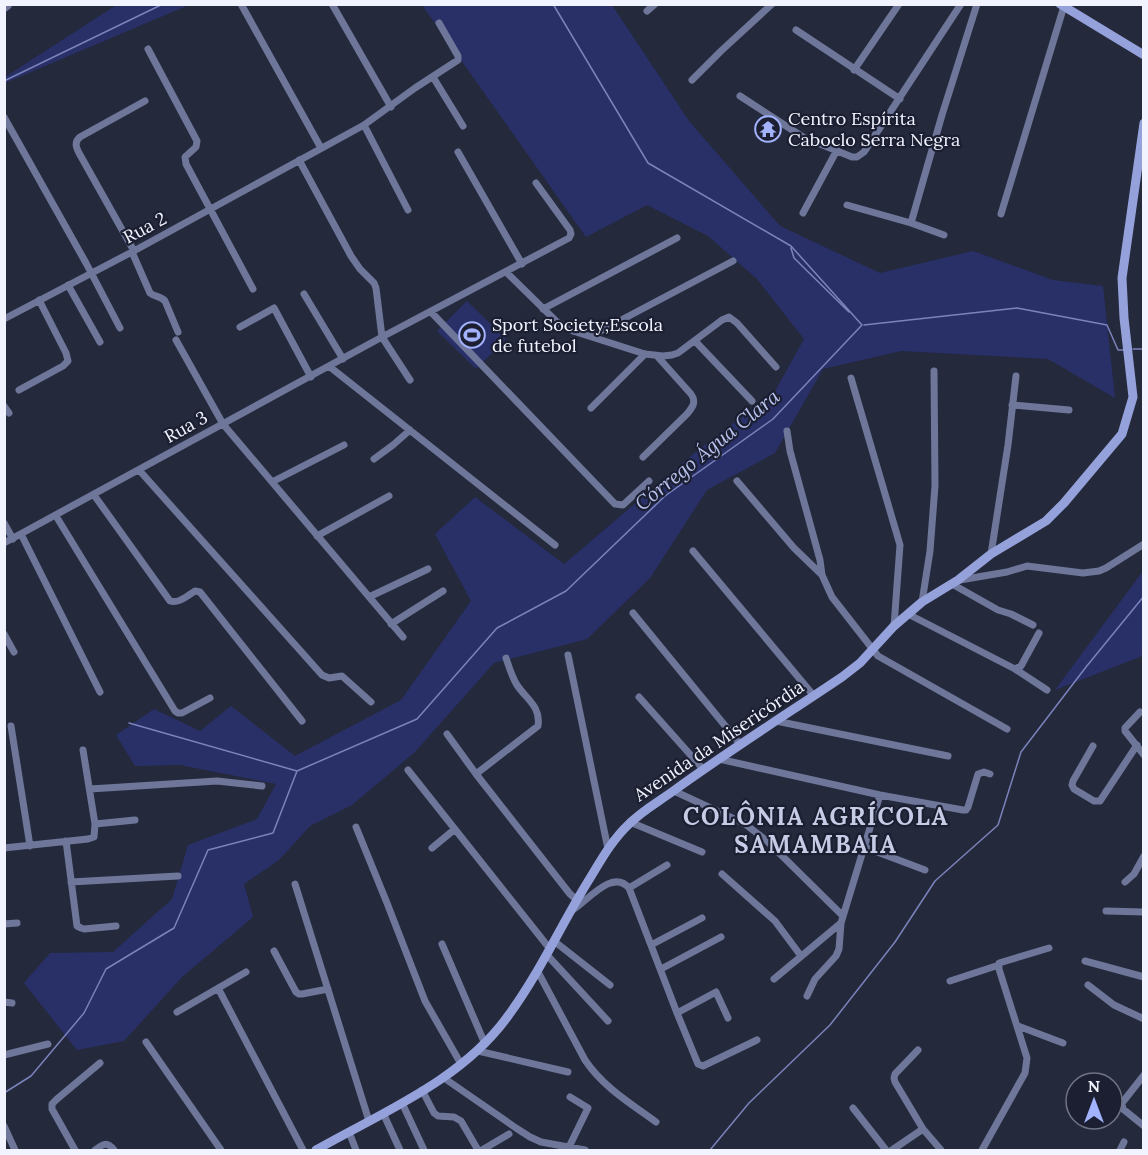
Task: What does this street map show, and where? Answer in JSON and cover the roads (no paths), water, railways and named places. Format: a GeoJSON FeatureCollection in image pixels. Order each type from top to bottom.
{"type":"FeatureCollection","features":[{"type":"Feature","properties":{"kind":"street"},"geometry":{"type":"LineString","coordinates":[[241,4],[321,148]]}},
{"type":"Feature","properties":{"kind":"street"},"geometry":{"type":"LineString","coordinates":[[332,4],[391,107]]}},
{"type":"Feature","properties":{"kind":"street"},"geometry":{"type":"LineString","coordinates":[[647,11],[655,4]]}},
{"type":"Feature","properties":{"kind":"street"},"geometry":{"type":"LineString","coordinates":[[692,80],[772,4]]}},
{"type":"Feature","properties":{"kind":"street"},"geometry":{"type":"LineString","coordinates":[[855,70],[899,4]]}},
{"type":"Feature","properties":{"kind":"street"},"geometry":{"type":"LineString","coordinates":[[740,96],[795,132],[857,157],[900,99],[961,4]]}},
{"type":"Feature","properties":{"kind":"street"},"geometry":{"type":"LineString","coordinates":[[911,223],[977,4]]}},
{"type":"Feature","properties":{"kind":"street"},"geometry":{"type":"LineString","coordinates":[[1001,213],[1062,5],[1074,9],[1143,55]]}},
{"type":"Feature","properties":{"kind":"street","name":"Rua 2"},"geometry":{"type":"LineString","coordinates":[[4,319],[364,125],[415,88],[434,78],[458,60],[459,56],[450,44],[440,23]]}},
{"type":"Feature","properties":{"kind":"street"},"geometry":{"type":"LineString","coordinates":[[796,30],[900,99]]}},
{"type":"Feature","properties":{"kind":"street"},"geometry":{"type":"LineString","coordinates":[[148,49],[197,141],[196,147],[186,154],[185,160],[188,167],[253,289]]}},
{"type":"Feature","properties":{"kind":"street"},"geometry":{"type":"LineString","coordinates":[[434,78],[463,126]]}},
{"type":"Feature","properties":{"kind":"street"},"geometry":{"type":"LineString","coordinates":[[145,101],[81,137],[76,143],[79,153],[133,251],[150,293],[164,299],[178,332]]}},
{"type":"Feature","properties":{"kind":"street"},"geometry":{"type":"LineString","coordinates":[[4,117],[92,273],[120,328]]}},
{"type":"Feature","properties":{"kind":"street","name":"Avenida da Misericórdia"},"geometry":{"type":"LineString","coordinates":[[316,1150],[327,1148],[349,1132],[444,1077],[485,1044],[508,1016],[538,972],[570,911],[608,849],[630,822],[703,769],[860,663],[894,626],[922,602],[955,582],[991,554],[1037,527],[1064,502],[1122,434],[1133,397],[1122,278],[1143,123]]}},
{"type":"Feature","properties":{"kind":"street"},"geometry":{"type":"LineString","coordinates":[[364,125],[408,210]]}},
{"type":"Feature","properties":{"kind":"street"},"geometry":{"type":"LineString","coordinates":[[803,213],[837,150]]}},
{"type":"Feature","properties":{"kind":"street"},"geometry":{"type":"LineString","coordinates":[[458,152],[522,264]]}},
{"type":"Feature","properties":{"kind":"street"},"geometry":{"type":"LineString","coordinates":[[299,160],[351,256],[374,283],[382,337],[410,380]]}},
{"type":"Feature","properties":{"kind":"street","name":"Rua 3"},"geometry":{"type":"LineString","coordinates":[[4,543],[568,238],[571,235],[570,230],[537,183]]}},
{"type":"Feature","properties":{"kind":"street"},"geometry":{"type":"LineString","coordinates":[[847,205],[944,235]]}},
{"type":"Feature","properties":{"kind":"street"},"geometry":{"type":"LineString","coordinates":[[543,309],[677,238]]}},
{"type":"Feature","properties":{"kind":"street"},"geometry":{"type":"LineString","coordinates":[[591,336],[733,261]]}},
{"type":"Feature","properties":{"kind":"street"},"geometry":{"type":"LineString","coordinates":[[506,272],[562,326],[573,331],[645,354],[672,355],[729,317],[776,367]]}},
{"type":"Feature","properties":{"kind":"street"},"geometry":{"type":"LineString","coordinates":[[68,285],[100,342]]}},
{"type":"Feature","properties":{"kind":"street"},"geometry":{"type":"LineString","coordinates":[[304,294],[343,359]]}},
{"type":"Feature","properties":{"kind":"street"},"geometry":{"type":"LineString","coordinates":[[19,390],[68,361],[39,300]]}},
{"type":"Feature","properties":{"kind":"street"},"geometry":{"type":"LineString","coordinates":[[240,327],[273,308],[311,377]]}},
{"type":"Feature","properties":{"kind":"street"},"geometry":{"type":"LineString","coordinates":[[430,312],[615,504],[624,505],[649,481]]}},
{"type":"Feature","properties":{"kind":"street"},"geometry":{"type":"LineString","coordinates":[[176,340],[223,424],[403,637]]}},
{"type":"Feature","properties":{"kind":"street"},"geometry":{"type":"LineString","coordinates":[[695,341],[752,401]]}},
{"type":"Feature","properties":{"kind":"street"},"geometry":{"type":"LineString","coordinates":[[591,408],[645,354]]}},
{"type":"Feature","properties":{"kind":"street"},"geometry":{"type":"LineString","coordinates":[[643,456],[687,414],[694,403],[693,396],[657,356]]}},
{"type":"Feature","properties":{"kind":"street"},"geometry":{"type":"LineString","coordinates":[[330,367],[555,545]]}},
{"type":"Feature","properties":{"kind":"street"},"geometry":{"type":"LineString","coordinates":[[922,602],[930,550],[935,486],[934,371]]}},
{"type":"Feature","properties":{"kind":"street"},"geometry":{"type":"LineString","coordinates":[[991,554],[1005,468],[1016,376]]}},
{"type":"Feature","properties":{"kind":"street"},"geometry":{"type":"LineString","coordinates":[[851,378],[900,545],[894,626]]}},
{"type":"Feature","properties":{"kind":"street"},"geometry":{"type":"LineString","coordinates":[[1012,405],[1069,410]]}},
{"type":"Feature","properties":{"kind":"street"},"geometry":{"type":"LineString","coordinates":[[4,406],[9,413]]}},
{"type":"Feature","properties":{"kind":"street"},"geometry":{"type":"LineString","coordinates":[[374,459],[410,430]]}},
{"type":"Feature","properties":{"kind":"street"},"geometry":{"type":"LineString","coordinates":[[788,431],[790,451],[820,560],[822,575],[832,597],[878,656],[1007,729]]}},
{"type":"Feature","properties":{"kind":"street"},"geometry":{"type":"LineString","coordinates":[[272,482],[344,445]]}},
{"type":"Feature","properties":{"kind":"street"},"geometry":{"type":"LineString","coordinates":[[139,470],[322,675],[329,678],[342,676],[371,702]]}},
{"type":"Feature","properties":{"kind":"street"},"geometry":{"type":"LineString","coordinates":[[737,481],[809,564],[822,575]]}},
{"type":"Feature","properties":{"kind":"street"},"geometry":{"type":"LineString","coordinates":[[94,495],[168,599],[174,602],[195,591],[200,592],[302,721]]}},
{"type":"Feature","properties":{"kind":"street"},"geometry":{"type":"LineString","coordinates":[[317,536],[389,496]]}},
{"type":"Feature","properties":{"kind":"street"},"geometry":{"type":"LineString","coordinates":[[56,516],[175,711],[182,714],[210,698]]}},
{"type":"Feature","properties":{"kind":"street"},"geometry":{"type":"LineString","coordinates":[[4,523],[13,539]]}},
{"type":"Feature","properties":{"kind":"street"},"geometry":{"type":"LineString","coordinates":[[21,534],[99,692]]}},
{"type":"Feature","properties":{"kind":"street"},"geometry":{"type":"LineString","coordinates":[[955,582],[1027,566],[1083,573],[1099,571],[1143,544]]}},
{"type":"Feature","properties":{"kind":"street"},"geometry":{"type":"LineString","coordinates":[[693,551],[814,696]]}},
{"type":"Feature","properties":{"kind":"street"},"geometry":{"type":"LineString","coordinates":[[369,597],[428,569]]}},
{"type":"Feature","properties":{"kind":"street"},"geometry":{"type":"LineString","coordinates":[[955,582],[998,610],[1033,625]]}},
{"type":"Feature","properties":{"kind":"street"},"geometry":{"type":"LineString","coordinates":[[392,624],[443,591]]}},
{"type":"Feature","properties":{"kind":"street"},"geometry":{"type":"LineString","coordinates":[[633,613],[740,744]]}},
{"type":"Feature","properties":{"kind":"street"},"geometry":{"type":"LineString","coordinates":[[908,614],[1015,669],[1047,690]]}},
{"type":"Feature","properties":{"kind":"street"},"geometry":{"type":"LineString","coordinates":[[1015,669],[1020,666],[1039,633]]}},
{"type":"Feature","properties":{"kind":"street"},"geometry":{"type":"LineString","coordinates":[[4,634],[14,652]]}},
{"type":"Feature","properties":{"kind":"street"},"geometry":{"type":"LineString","coordinates":[[568,655],[608,849]]}},
{"type":"Feature","properties":{"kind":"street"},"geometry":{"type":"LineString","coordinates":[[476,774],[538,726],[539,715],[535,706],[517,685],[506,658]]}},
{"type":"Feature","properties":{"kind":"street"},"geometry":{"type":"LineString","coordinates":[[639,697],[703,769]]}},
{"type":"Feature","properties":{"kind":"street"},"geometry":{"type":"LineString","coordinates":[[1140,712],[1125,728],[1125,731],[1143,755]]}},
{"type":"Feature","properties":{"kind":"street"},"geometry":{"type":"LineString","coordinates":[[776,721],[948,756]]}},
{"type":"Feature","properties":{"kind":"street"},"geometry":{"type":"LineString","coordinates":[[11,726],[30,846]]}},
{"type":"Feature","properties":{"kind":"street"},"geometry":{"type":"LineString","coordinates":[[447,734],[476,774],[577,900]]}},
{"type":"Feature","properties":{"kind":"street"},"geometry":{"type":"LineString","coordinates":[[1093,746],[1072,785],[1074,789],[1098,802],[1137,745]]}},
{"type":"Feature","properties":{"kind":"street"},"geometry":{"type":"LineString","coordinates":[[4,848],[93,838],[96,835],[83,750]]}},
{"type":"Feature","properties":{"kind":"street"},"geometry":{"type":"LineString","coordinates":[[719,759],[880,795],[963,810],[968,807],[978,774],[984,772],[990,774]]}},
{"type":"Feature","properties":{"kind":"street"},"geometry":{"type":"LineString","coordinates":[[408,770],[608,1021]]}},
{"type":"Feature","properties":{"kind":"street"},"geometry":{"type":"LineString","coordinates":[[90,789],[217,781],[262,786]]}},
{"type":"Feature","properties":{"kind":"street"},"geometry":{"type":"LineString","coordinates":[[674,791],[745,824],[755,831],[842,919]]}},
{"type":"Feature","properties":{"kind":"street"},"geometry":{"type":"LineString","coordinates":[[807,996],[816,979],[837,956],[842,919],[880,795]]}},
{"type":"Feature","properties":{"kind":"street"},"geometry":{"type":"LineString","coordinates":[[95,824],[135,820]]}},
{"type":"Feature","properties":{"kind":"street"},"geometry":{"type":"LineString","coordinates":[[630,822],[702,852]]}},
{"type":"Feature","properties":{"kind":"street"},"geometry":{"type":"LineString","coordinates":[[356,827],[425,1001],[461,1064]]}},
{"type":"Feature","properties":{"kind":"street"},"geometry":{"type":"LineString","coordinates":[[432,848],[455,829]]}},
{"type":"Feature","properties":{"kind":"street"},"geometry":{"type":"LineString","coordinates":[[66,841],[78,927],[84,929],[116,926]]}},
{"type":"Feature","properties":{"kind":"street"},"geometry":{"type":"LineString","coordinates":[[864,847],[925,870]]}},
{"type":"Feature","properties":{"kind":"street"},"geometry":{"type":"LineString","coordinates":[[1125,882],[1134,874],[1143,856]]}},
{"type":"Feature","properties":{"kind":"street"},"geometry":{"type":"LineString","coordinates":[[629,888],[667,865]]}},
{"type":"Feature","properties":{"kind":"street"},"geometry":{"type":"LineString","coordinates":[[722,874],[775,921],[801,956]]}},
{"type":"Feature","properties":{"kind":"street"},"geometry":{"type":"LineString","coordinates":[[71,882],[178,876]]}},
{"type":"Feature","properties":{"kind":"street"},"geometry":{"type":"LineString","coordinates":[[570,911],[610,883],[624,882],[629,888],[676,1013],[698,1064],[703,1066],[757,1040]]}},
{"type":"Feature","properties":{"kind":"street"},"geometry":{"type":"LineString","coordinates":[[295,884],[369,1120]]}},
{"type":"Feature","properties":{"kind":"street"},"geometry":{"type":"LineString","coordinates":[[1107,911],[1143,912]]}},
{"type":"Feature","properties":{"kind":"street"},"geometry":{"type":"LineString","coordinates":[[651,945],[702,918]]}},
{"type":"Feature","properties":{"kind":"street"},"geometry":{"type":"LineString","coordinates":[[774,979],[842,919]]}},
{"type":"Feature","properties":{"kind":"street"},"geometry":{"type":"LineString","coordinates":[[4,924],[17,923]]}},
{"type":"Feature","properties":{"kind":"street"},"geometry":{"type":"LineString","coordinates":[[661,969],[721,938]]}},
{"type":"Feature","properties":{"kind":"street"},"geometry":{"type":"LineString","coordinates":[[442,944],[485,1044]]}},
{"type":"Feature","properties":{"kind":"street"},"geometry":{"type":"LineString","coordinates":[[550,948],[610,985]]}},
{"type":"Feature","properties":{"kind":"street"},"geometry":{"type":"LineString","coordinates":[[950,981],[1049,948]]}},
{"type":"Feature","properties":{"kind":"street"},"geometry":{"type":"LineString","coordinates":[[274,951],[296,992],[299,994],[328,989]]}},
{"type":"Feature","properties":{"kind":"street"},"geometry":{"type":"LineString","coordinates":[[1085,961],[1143,977]]}},
{"type":"Feature","properties":{"kind":"street"},"geometry":{"type":"LineString","coordinates":[[982,1150],[1025,1073],[1027,1058],[999,964]]}},
{"type":"Feature","properties":{"kind":"street"},"geometry":{"type":"LineString","coordinates":[[177,1012],[246,972]]}},
{"type":"Feature","properties":{"kind":"street"},"geometry":{"type":"LineString","coordinates":[[538,972],[585,1060],[594,1072],[609,1088],[656,1122]]}},
{"type":"Feature","properties":{"kind":"street"},"geometry":{"type":"LineString","coordinates":[[1089,985],[1114,1005],[1143,1019]]}},
{"type":"Feature","properties":{"kind":"street"},"geometry":{"type":"LineString","coordinates":[[218,988],[303,1150]]}},
{"type":"Feature","properties":{"kind":"street"},"geometry":{"type":"LineString","coordinates":[[676,1013],[716,992],[728,1018]]}},
{"type":"Feature","properties":{"kind":"street"},"geometry":{"type":"LineString","coordinates":[[1018,1026],[1063,1043]]}},
{"type":"Feature","properties":{"kind":"street"},"geometry":{"type":"LineString","coordinates":[[146,1042],[221,1150]]}},
{"type":"Feature","properties":{"kind":"street"},"geometry":{"type":"LineString","coordinates":[[4,1055],[48,1044]]}},
{"type":"Feature","properties":{"kind":"street"},"geometry":{"type":"LineString","coordinates":[[918,1050],[895,1074],[895,1082],[924,1129],[941,1150]]}},
{"type":"Feature","properties":{"kind":"street"},"geometry":{"type":"LineString","coordinates":[[478,1051],[568,1072]]}},
{"type":"Feature","properties":{"kind":"street"},"geometry":{"type":"LineString","coordinates":[[75,1150],[52,1109],[52,1104],[100,1063]]}},
{"type":"Feature","properties":{"kind":"street"},"geometry":{"type":"LineString","coordinates":[[1143,1075],[1121,1106],[1143,1126]]}},
{"type":"Feature","properties":{"kind":"street"},"geometry":{"type":"LineString","coordinates":[[444,1077],[530,1137],[541,1142],[585,1150]]}},
{"type":"Feature","properties":{"kind":"street"},"geometry":{"type":"LineString","coordinates":[[422,1090],[434,1113],[438,1116],[454,1117],[461,1121],[480,1150],[509,1134]]}},
{"type":"Feature","properties":{"kind":"street"},"geometry":{"type":"LineString","coordinates":[[569,1147],[588,1108],[570,1097]]}},
{"type":"Feature","properties":{"kind":"street"},"geometry":{"type":"LineString","coordinates":[[402,1103],[424,1150]]}},
{"type":"Feature","properties":{"kind":"street"},"geometry":{"type":"LineString","coordinates":[[853,1108],[886,1150]]}},
{"type":"Feature","properties":{"kind":"street"},"geometry":{"type":"LineString","coordinates":[[383,1113],[400,1150]]}},
{"type":"Feature","properties":{"kind":"street"},"geometry":{"type":"LineString","coordinates":[[4,1126],[15,1150]]}},
{"type":"Feature","properties":{"kind":"street"},"geometry":{"type":"LineString","coordinates":[[892,1150],[924,1129]]}},
{"type":"Feature","properties":{"kind":"street"},"geometry":{"type":"LineString","coordinates":[[349,1132],[356,1150]]}},
{"type":"Feature","properties":{"kind":"street"},"geometry":{"type":"LineString","coordinates":[[1120,1150],[1124,1142]]}},
{"type":"Feature","properties":{"kind":"street"},"geometry":{"type":"LineString","coordinates":[[95,1150],[102,1144],[114,1150]]}},
{"type":"Feature","properties":{"kind":"waterway"},"geometry":{"type":"LineString","coordinates":[[4,81],[163,4]]}},
{"type":"Feature","properties":{"kind":"waterway","name":"Córrego Água Clara"},"geometry":{"type":"LineString","coordinates":[[129,723],[297,771],[417,719],[497,628],[566,591],[665,496],[773,419],[862,325],[791,246],[648,163],[553,4]]}},
{"type":"Feature","properties":{"kind":"waterway"},"geometry":{"type":"LineString","coordinates":[[791,248],[794,258],[849,312]]}},
{"type":"Feature","properties":{"kind":"waterway"},"geometry":{"type":"LineString","coordinates":[[864,325],[1017,308],[1107,325],[1118,350],[1125,350]]}},
{"type":"Feature","properties":{"kind":"waterway"},"geometry":{"type":"LineString","coordinates":[[1133,349],[1144,349]]}},
{"type":"Feature","properties":{"kind":"waterway"},"geometry":{"type":"LineString","coordinates":[[710,1150],[749,1103],[830,1025],[895,942],[935,881],[998,825],[1021,752],[1144,596]]}},
{"type":"Feature","properties":{"kind":"waterway"},"geometry":{"type":"LineString","coordinates":[[4,1093],[31,1076],[84,1013],[106,969],[174,928],[208,850],[273,833],[297,771]]}},
{"type":"Feature","properties":{"kind":"place","name":"Centro Espírita Caboclo Serra Negra"},"geometry":{"type":"Point","coordinates":[768,129]}},
{"type":"Feature","properties":{"kind":"place","name":"Sport Society;Escola de futebol"},"geometry":{"type":"Point","coordinates":[472,335]}},
{"type":"Feature","properties":{"kind":"district","name":"COLÔNIA AGRÍCOLA SAMAMBAIA"},"geometry":{"type":"Point","coordinates":[816,831]}}]}
